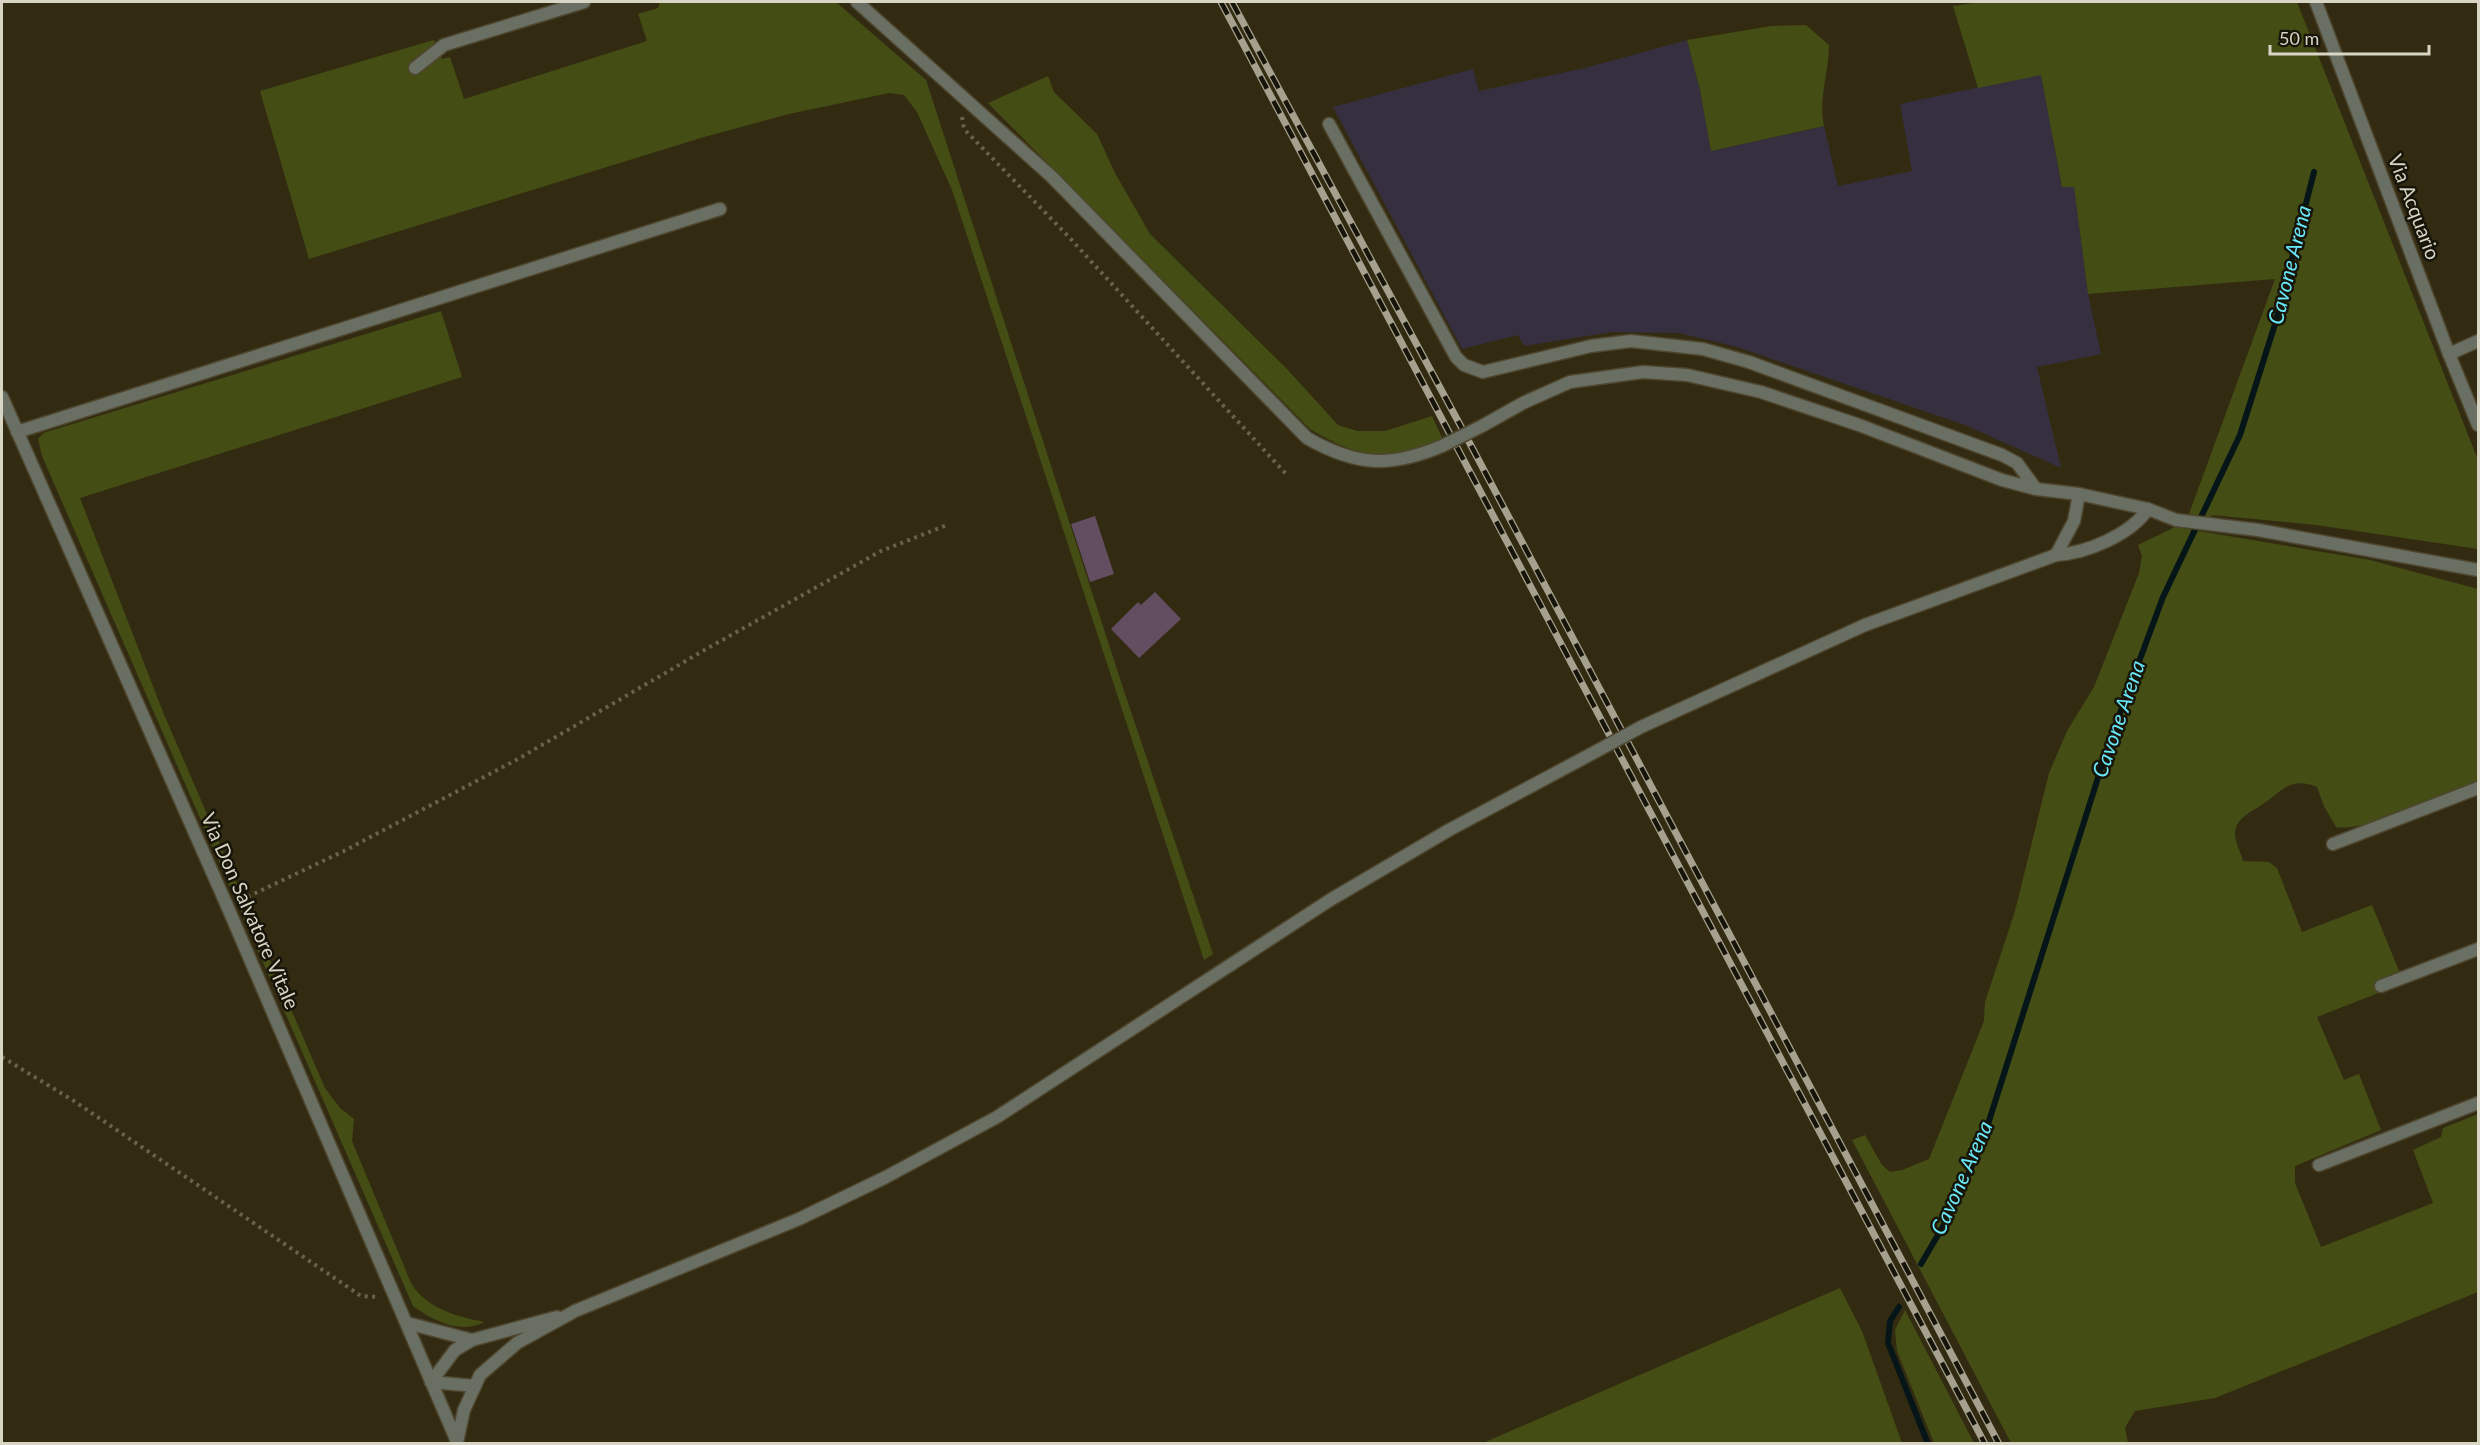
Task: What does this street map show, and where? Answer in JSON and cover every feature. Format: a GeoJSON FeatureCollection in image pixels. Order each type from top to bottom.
{"type":"FeatureCollection","features":[{"type":"Feature","properties":{"kind":"street"},"geometry":{"type":"LineString","coordinates":[[415,68],[444,45],[584,2]]}},
{"type":"Feature","properties":{"kind":"street"},"geometry":{"type":"LineString","coordinates":[[857,2],[1052,177],[1307,438],[1334,453],[1374,462],[1399,460],[1442,447],[1523,403],[1570,382],[1643,372],[1687,375],[1761,392],[1859,425],[2002,480],[2036,489],[2079,494],[2148,509],[2176,520],[2206,526],[2258,530],[2478,570]]}},
{"type":"Feature","properties":{"kind":"street","name":"Via Acquario"},"geometry":{"type":"LineString","coordinates":[[2316,2],[2478,425]]}},
{"type":"Feature","properties":{"kind":"street"},"geometry":{"type":"LineString","coordinates":[[1329,124],[1456,357],[1464,365],[1484,372],[1591,346],[1632,341],[1703,349],[1749,362],[2002,455],[2017,463],[2036,489]]}},
{"type":"Feature","properties":{"kind":"street"},"geometry":{"type":"LineString","coordinates":[[17,432],[720,209]]}},
{"type":"Feature","properties":{"kind":"street"},"geometry":{"type":"LineString","coordinates":[[2449,354],[2478,341]]}},
{"type":"Feature","properties":{"kind":"street","name":"Via Don Salvatore Vitale"},"geometry":{"type":"LineString","coordinates":[[2,397],[228,908],[457,1442]]}},
{"type":"Feature","properties":{"kind":"street"},"geometry":{"type":"LineString","coordinates":[[2056,555],[2074,521],[2079,494]]}},
{"type":"Feature","properties":{"kind":"street"},"geometry":{"type":"LineString","coordinates":[[457,1442],[464,1410],[475,1386],[491,1363],[517,1343],[575,1311],[798,1218],[952,1142],[1015,1106],[1330,900],[1449,830],[1641,727],[1865,625],[2056,555],[2082,550],[2125,530],[2141,520],[2148,509]]}},
{"type":"Feature","properties":{"kind":"street"},"geometry":{"type":"LineString","coordinates":[[2332,844],[2478,788]]}},
{"type":"Feature","properties":{"kind":"street"},"geometry":{"type":"LineString","coordinates":[[2381,986],[2478,949]]}},
{"type":"Feature","properties":{"kind":"street"},"geometry":{"type":"LineString","coordinates":[[2319,1166],[2478,1104]]}},
{"type":"Feature","properties":{"kind":"street"},"geometry":{"type":"LineString","coordinates":[[431,1382],[455,1350],[472,1340],[575,1311]]}},
{"type":"Feature","properties":{"kind":"street"},"geometry":{"type":"LineString","coordinates":[[407,1323],[472,1340]]}},
{"type":"Feature","properties":{"kind":"street"},"geometry":{"type":"LineString","coordinates":[[431,1382],[475,1386]]}},
{"type":"Feature","properties":{"kind":"path"},"geometry":{"type":"LineString","coordinates":[[970,103],[962,117],[964,129],[1067,235],[1287,475]]}},
{"type":"Feature","properties":{"kind":"path"},"geometry":{"type":"LineString","coordinates":[[228,908],[346,850],[529,753],[708,648],[881,551],[947,525]]}},
{"type":"Feature","properties":{"kind":"path"},"geometry":{"type":"LineString","coordinates":[[2,1057],[74,1101],[361,1296],[395,1298]]}},
{"type":"Feature","properties":{"kind":"shaded area"},"geometry":{"type":"Polygon","coordinates":[[[1687,40],[1700,90],[1711,151],[1824,126],[1838,186],[1912,171],[1900,104],[2041,74],[2062,187],[2074,186],[2088,294],[2101,354],[2037,367],[2061,468],[1965,425],[1737,347],[1679,333],[1612,332],[1524,346],[1518,335],[1462,349],[1333,107],[1473,69],[1479,91],[1585,68],[1687,40]]]}},
{"type":"Feature","properties":{"kind":"green space"},"geometry":{"type":"Polygon","coordinates":[[[660,2],[836,2],[926,80],[1123,688],[1213,954],[1204,960],[952,190],[917,112],[904,95],[889,93],[789,114],[704,137],[309,259],[260,91],[434,40],[442,59],[450,57],[464,99],[647,41],[638,14],[658,8],[660,2]]]}},
{"type":"Feature","properties":{"kind":"green space"},"geometry":{"type":"Polygon","coordinates":[[[1981,2],[2297,2],[2478,460],[2478,549],[2316,525],[2212,515],[2209,521],[2189,514],[2275,279],[2088,294],[2074,187],[2062,187],[2041,75],[1978,88],[1953,6],[1981,2]]]}},
{"type":"Feature","properties":{"kind":"green space"},"geometry":{"type":"Polygon","coordinates":[[[1806,25],[1829,45],[1822,106],[1824,126],[1711,151],[1700,90],[1687,40],[1771,26],[1806,25]]]}},
{"type":"Feature","properties":{"kind":"green space"},"geometry":{"type":"Polygon","coordinates":[[[1048,76],[1054,92],[1097,134],[1115,173],[1150,234],[1287,369],[1338,425],[1357,431],[1385,431],[1432,416],[1444,442],[1405,452],[1375,454],[1345,447],[1310,429],[988,103],[1048,76]]]}},
{"type":"Feature","properties":{"kind":"green space"},"geometry":{"type":"Polygon","coordinates":[[[441,311],[462,377],[80,498],[163,712],[325,1088],[340,1108],[354,1119],[352,1141],[411,1283],[425,1299],[443,1310],[484,1322],[466,1327],[438,1321],[413,1306],[42,456],[38,439],[43,433],[441,311]]]}},
{"type":"Feature","properties":{"kind":"green space"},"geometry":{"type":"Polygon","coordinates":[[[2175,527],[2370,560],[2478,589],[2478,780],[2385,818],[2349,827],[2336,827],[2324,806],[2317,787],[2300,783],[2293,784],[2241,819],[2235,834],[2243,861],[2269,862],[2277,868],[2302,932],[2372,905],[2404,983],[2317,1017],[2344,1080],[2359,1074],[2381,1130],[2295,1166],[2295,1183],[2321,1247],[2433,1203],[2413,1150],[2441,1137],[2443,1128],[2478,1114],[2478,1292],[2215,1398],[2135,1411],[2125,1428],[2128,1443],[2011,1443],[1852,1140],[1865,1135],[1882,1165],[1890,1172],[1902,1170],[1929,1159],[1984,1021],[1985,1002],[2015,911],[2049,773],[2067,731],[2094,687],[2139,573],[2142,556],[2138,545],[2175,527]]]}},
{"type":"Feature","properties":{"kind":"green space"},"geometry":{"type":"Polygon","coordinates":[[[1840,1288],[1862,1331],[1902,1443],[1483,1443],[1840,1288]]]}},
{"type":"Feature","properties":{"kind":"green space"},"geometry":{"type":"Polygon","coordinates":[[[1905,1310],[1974,1443],[1934,1443],[1897,1351],[1895,1330],[1905,1310]]]}},
{"type":"Feature","properties":{"kind":"building"},"geometry":{"type":"Polygon","coordinates":[[[1095,516],[1114,574],[1090,582],[1071,524],[1095,516]]]}},
{"type":"Feature","properties":{"kind":"building"},"geometry":{"type":"Polygon","coordinates":[[[1155,592],[1181,619],[1139,658],[1111,629],[1138,602],[1141,605],[1155,592]]]}},
{"type":"Feature","properties":{"kind":"waterway","name":"Cavone Arena"},"geometry":{"type":"LineString","coordinates":[[1921,1264],[1952,1211],[1982,1143],[2110,740],[2163,597],[2240,435],[2276,321],[2314,172]]}},
{"type":"Feature","properties":{"kind":"waterway","name":"Cavone Arena"},"geometry":{"type":"LineString","coordinates":[[1899,1307],[1890,1321],[1888,1343],[1928,1444]]}},
{"type":"Feature","properties":{"kind":"railway"},"geometry":{"type":"LineString","coordinates":[[1221,2],[1985,1444]]}},
{"type":"Feature","properties":{"kind":"railway"},"geometry":{"type":"LineString","coordinates":[[1232,2],[1458,421],[1999,1444]]}}]}
